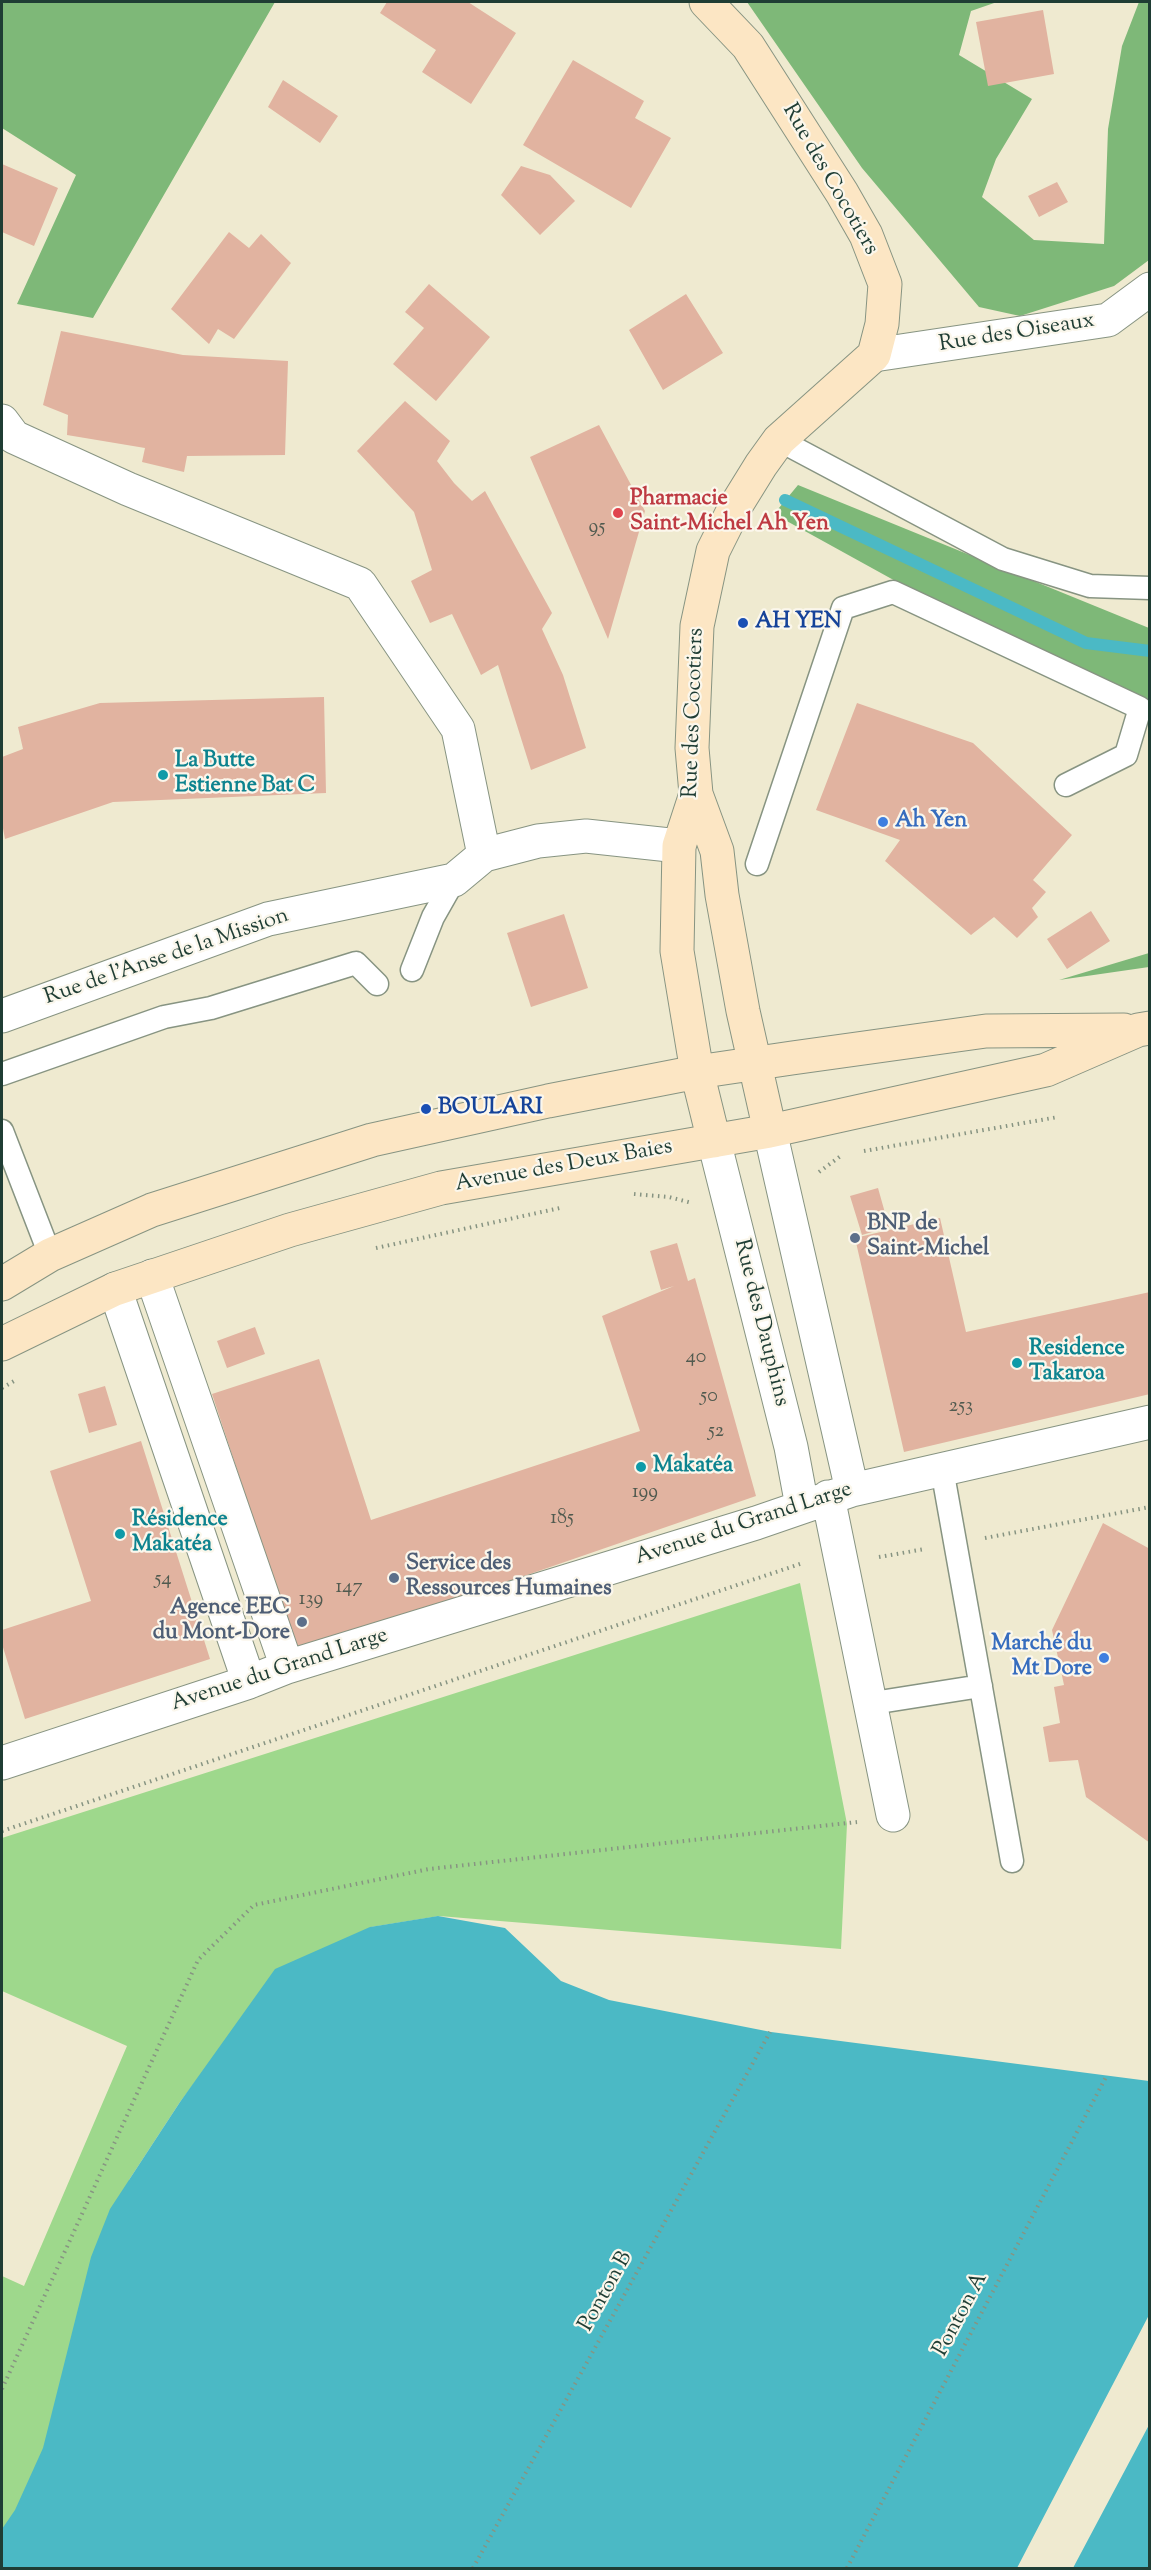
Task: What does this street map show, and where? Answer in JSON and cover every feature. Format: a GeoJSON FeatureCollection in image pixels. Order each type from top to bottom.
{"type":"FeatureCollection","features":[{"type":"Feature","properties":{"kind":"main road","name":"Rue des Cocotiers"},"geometry":{"type":"LineString","coordinates":[[706,2],[748,46],[866,235],[885,284],[882,324],[874,355],[779,440],[735,507],[713,551],[697,626],[692,748],[696,794],[679,846],[677,951],[697,1072],[714,1141]]}},
{"type":"Feature","properties":{"kind":"main road"},"geometry":{"type":"LineString","coordinates":[[696,794],[717,851],[722,895],[770,1131]]}},
{"type":"Feature","properties":{"kind":"main road","name":"Avenue des Deux Baies"},"geometry":{"type":"LineString","coordinates":[[2,1284],[50,1255],[152,1210],[372,1140],[548,1101],[697,1072],[986,1031],[1144,1029]]}},
{"type":"Feature","properties":{"kind":"main road","name":"Avenue des Deux Baies"},"geometry":{"type":"LineString","coordinates":[[2,1344],[115,1288],[290,1230],[441,1188],[770,1131],[1046,1070],[1144,1029]]}},
{"type":"Feature","properties":{"kind":"street","name":"Rue des Oiseaux"},"geometry":{"type":"LineString","coordinates":[[874,355],[1108,320],[1149,289]]}},
{"type":"Feature","properties":{"kind":"street"},"geometry":{"type":"LineString","coordinates":[[2,421],[14,437],[24,442],[128,489],[360,584],[458,729],[484,855]]}},
{"type":"Feature","properties":{"kind":"street","name":"Rue de l'Anse de la Mission"},"geometry":{"type":"LineString","coordinates":[[2,1016],[268,919],[454,880],[484,855],[538,842],[586,836],[679,846]]}},
{"type":"Feature","properties":{"kind":"street"},"geometry":{"type":"LineString","coordinates":[[770,1131],[783,1190],[828,1498],[873,1703],[893,1815]]}},
{"type":"Feature","properties":{"kind":"street","name":"Rue des Dauphins"},"geometry":{"type":"LineString","coordinates":[[714,1141],[789,1437],[828,1498]]}},
{"type":"Feature","properties":{"kind":"street"},"geometry":{"type":"LineString","coordinates":[[152,1276],[287,1666]]}},
{"type":"Feature","properties":{"kind":"street"},"geometry":{"type":"LineString","coordinates":[[115,1288],[249,1682]]}},
{"type":"Feature","properties":{"kind":"street","name":"Avenue du Grand Large"},"geometry":{"type":"LineString","coordinates":[[2,1763],[249,1682],[287,1666],[756,1523],[828,1498],[942,1469],[1149,1422]]}},
{"type":"Feature","properties":{"kind":"lane"},"geometry":{"type":"LineString","coordinates":[[779,440],[1003,559],[1090,586],[1149,588]]}},
{"type":"Feature","properties":{"kind":"lane"},"geometry":{"type":"LineString","coordinates":[[757,864],[843,608],[893,592],[1140,708],[1126,755],[1066,785]]}},
{"type":"Feature","properties":{"kind":"lane"},"geometry":{"type":"LineString","coordinates":[[412,970],[433,917],[454,880]]}},
{"type":"Feature","properties":{"kind":"lane"},"geometry":{"type":"LineString","coordinates":[[2,1074],[164,1017],[211,1008],[356,963],[376,984]]}},
{"type":"Feature","properties":{"kind":"lane"},"geometry":{"type":"LineString","coordinates":[[2,1131],[50,1255]]}},
{"type":"Feature","properties":{"kind":"lane"},"geometry":{"type":"LineString","coordinates":[[942,1469],[1012,1861]]}},
{"type":"Feature","properties":{"kind":"lane"},"geometry":{"type":"LineString","coordinates":[[873,1703],[981,1686]]}},
{"type":"Feature","properties":{"kind":"path"},"geometry":{"type":"LineString","coordinates":[[783,1190],[799,1187],[841,1155],[1058,1117]]}},
{"type":"Feature","properties":{"kind":"path"},"geometry":{"type":"LineString","coordinates":[[630,1194],[669,1197],[700,1205],[728,1200]]}},
{"type":"Feature","properties":{"kind":"path"},"geometry":{"type":"LineString","coordinates":[[369,1249],[567,1206]]}},
{"type":"Feature","properties":{"kind":"path"},"geometry":{"type":"LineString","coordinates":[[2,1388],[20,1377]]}},
{"type":"Feature","properties":{"kind":"path"},"geometry":{"type":"LineString","coordinates":[[979,1539],[1149,1507]]}},
{"type":"Feature","properties":{"kind":"path"},"geometry":{"type":"LineString","coordinates":[[2,1831],[804,1563],[842,1564],[933,1547]]}},
{"type":"Feature","properties":{"kind":"path"},"geometry":{"type":"LineString","coordinates":[[2,2389],[198,1960],[254,1905],[429,1869],[847,1824],[893,1815]]}},
{"type":"Feature","properties":{"kind":"path","name":"Ponton B"},"geometry":{"type":"LineString","coordinates":[[473,2568],[771,2032]]}},
{"type":"Feature","properties":{"kind":"path","name":"Ponton A"},"geometry":{"type":"LineString","coordinates":[[847,2568],[1106,2077]]}},
{"type":"Feature","properties":{"kind":"green space"},"geometry":{"type":"Polygon","coordinates":[[[2,2],[275,2],[93,318],[17,304],[76,175],[2,128],[2,2]]]}},
{"type":"Feature","properties":{"kind":"green space"},"geometry":{"type":"Polygon","coordinates":[[[747,2],[997,2],[971,11],[959,55],[1032,99],[996,159],[982,197],[1034,240],[1104,244],[1108,129],[1122,46],[1139,2],[1149,2],[1149,260],[1114,286],[1020,316],[979,307],[862,168],[747,2]]]}},
{"type":"Feature","properties":{"kind":"green space"},"geometry":{"type":"Polygon","coordinates":[[[798,485],[1149,628],[1149,721],[774,514],[798,485]]]}},
{"type":"Feature","properties":{"kind":"green space"},"geometry":{"type":"Polygon","coordinates":[[[1149,953],[1149,967],[1059,980],[1149,953]]]}},
{"type":"Feature","properties":{"kind":"green space"},"geometry":{"type":"Polygon","coordinates":[[[800,1583],[847,1824],[841,1949],[439,1916],[371,1927],[233,2032],[180,2102],[129,2180],[172,2314],[2,2568],[2,2276],[24,2286],[127,2046],[2,1991],[2,1838],[800,1583]]]}},
{"type":"Feature","properties":{"kind":"water"},"geometry":{"type":"Polygon","coordinates":[[[438,1916],[505,1928],[561,1981],[609,2000],[771,2032],[1149,2081],[1149,2315],[1017,2568],[2,2568],[2,2529],[15,2510],[43,2448],[91,2257],[110,2209],[180,2102],[275,1969],[370,1927],[438,1916]]]}},
{"type":"Feature","properties":{"kind":"water"},"geometry":{"type":"Polygon","coordinates":[[[1149,2425],[1149,2568],[1073,2568],[1149,2425]]]}},
{"type":"Feature","properties":{"kind":"building"},"geometry":{"type":"Polygon","coordinates":[[[387,2],[468,2],[516,33],[471,104],[422,72],[436,50],[380,13],[387,2]]]}},
{"type":"Feature","properties":{"kind":"building"},"geometry":{"type":"Polygon","coordinates":[[[1043,10],[1054,74],[988,86],[976,22],[1043,10]]]}},
{"type":"Feature","properties":{"kind":"building"},"geometry":{"type":"Polygon","coordinates":[[[573,60],[644,101],[635,118],[671,138],[631,208],[523,145],[573,60]]]}},
{"type":"Feature","properties":{"kind":"building"},"geometry":{"type":"Polygon","coordinates":[[[283,80],[338,116],[320,143],[268,107],[283,80]]]}},
{"type":"Feature","properties":{"kind":"building"},"geometry":{"type":"Polygon","coordinates":[[[2,164],[58,188],[34,246],[2,232],[2,164]]]}},
{"type":"Feature","properties":{"kind":"building"},"geometry":{"type":"Polygon","coordinates":[[[521,166],[550,175],[575,201],[540,235],[501,195],[521,166]]]}},
{"type":"Feature","properties":{"kind":"building"},"geometry":{"type":"Polygon","coordinates":[[[1057,182],[1068,202],[1039,217],[1028,196],[1057,182]]]}},
{"type":"Feature","properties":{"kind":"building"},"geometry":{"type":"Polygon","coordinates":[[[229,232],[249,248],[261,234],[291,263],[234,339],[218,329],[209,344],[171,309],[229,232]]]}},
{"type":"Feature","properties":{"kind":"building"},"geometry":{"type":"Polygon","coordinates":[[[429,284],[490,337],[436,401],[393,364],[424,328],[405,312],[429,284]]]}},
{"type":"Feature","properties":{"kind":"building"},"geometry":{"type":"Polygon","coordinates":[[[686,294],[723,353],[663,390],[629,330],[686,294]]]}},
{"type":"Feature","properties":{"kind":"building"},"geometry":{"type":"Polygon","coordinates":[[[61,331],[183,355],[288,361],[285,455],[187,456],[184,472],[142,462],[145,448],[67,435],[68,415],[43,405],[61,331]]]}},
{"type":"Feature","properties":{"kind":"building"},"geometry":{"type":"Polygon","coordinates":[[[405,401],[450,441],[437,461],[454,483],[472,501],[485,491],[552,613],[542,629],[563,675],[586,748],[531,770],[498,665],[481,675],[452,614],[430,623],[411,581],[432,570],[414,512],[357,451],[405,401]]]}},
{"type":"Feature","properties":{"kind":"building"},"geometry":{"type":"Polygon","coordinates":[[[599,425],[645,511],[608,639],[530,457],[599,425]]]}},
{"type":"Feature","properties":{"kind":"building","name":"La Butte Estienne Bat C"},"geometry":{"type":"Polygon","coordinates":[[[324,697],[326,793],[113,802],[5,839],[2,823],[2,757],[23,749],[18,727],[100,703],[324,697]]]}},
{"type":"Feature","properties":{"kind":"building"},"geometry":{"type":"Polygon","coordinates":[[[857,703],[973,743],[1072,835],[1033,880],[1046,892],[1032,908],[1038,917],[1017,938],[994,917],[971,935],[885,861],[900,840],[816,810],[857,703]]]}},
{"type":"Feature","properties":{"kind":"building"},"geometry":{"type":"Polygon","coordinates":[[[1091,911],[1110,941],[1067,969],[1047,939],[1091,911]]]}},
{"type":"Feature","properties":{"kind":"building"},"geometry":{"type":"Polygon","coordinates":[[[564,914],[588,988],[531,1007],[507,933],[564,914]]]}},
{"type":"Feature","properties":{"kind":"building"},"geometry":{"type":"Polygon","coordinates":[[[878,1188],[889,1227],[862,1235],[850,1196],[878,1188]]]}},
{"type":"Feature","properties":{"kind":"building","name":"Residence Takaroa"},"geometry":{"type":"Polygon","coordinates":[[[940,1218],[966,1332],[1150,1292],[1150,1394],[904,1452],[855,1238],[940,1218]]]}},
{"type":"Feature","properties":{"kind":"building","name":"Makatéa"},"geometry":{"type":"Polygon","coordinates":[[[677,1243],[688,1281],[695,1278],[756,1496],[298,1654],[212,1394],[319,1359],[371,1520],[640,1431],[602,1316],[674,1286],[661,1290],[650,1251],[677,1243]]]}},
{"type":"Feature","properties":{"kind":"building"},"geometry":{"type":"Polygon","coordinates":[[[255,1327],[265,1354],[227,1368],[217,1341],[255,1327]]]}},
{"type":"Feature","properties":{"kind":"building"},"geometry":{"type":"Polygon","coordinates":[[[105,1386],[117,1425],[89,1433],[78,1394],[105,1386]]]}},
{"type":"Feature","properties":{"kind":"building","name":"Résidence Makatéa"},"geometry":{"type":"Polygon","coordinates":[[[141,1441],[210,1659],[25,1719],[2,1644],[2,1630],[91,1601],[50,1471],[141,1441]]]}},
{"type":"Feature","properties":{"kind":"building","name":"Marché du Mt Dore"},"geometry":{"type":"Polygon","coordinates":[[[1103,1523],[1150,1549],[1150,1843],[1086,1797],[1078,1760],[1049,1762],[1043,1727],[1060,1723],[1054,1687],[1064,1685],[1052,1630],[1103,1523]]]}},
{"type":"Feature","properties":{"kind":"waterway"},"geometry":{"type":"LineString","coordinates":[[785,500],[1086,643],[1150,651]]}},
{"type":"Feature","properties":{"kind":"place","name":"Pharmacie Saint-Michel Ah Yen"},"geometry":{"type":"Point","coordinates":[618,513]}},
{"type":"Feature","properties":{"kind":"place","name":"AH YEN"},"geometry":{"type":"Point","coordinates":[743,623]}},
{"type":"Feature","properties":{"kind":"place","name":"La Butte Estienne Bat C"},"geometry":{"type":"Point","coordinates":[163,775]}},
{"type":"Feature","properties":{"kind":"place","name":"Ah Yen"},"geometry":{"type":"Point","coordinates":[883,822]}},
{"type":"Feature","properties":{"kind":"place","name":"BOULARI"},"geometry":{"type":"Point","coordinates":[426,1109]}},
{"type":"Feature","properties":{"kind":"place","name":"BNP de Saint-Michel"},"geometry":{"type":"Point","coordinates":[855,1238]}},
{"type":"Feature","properties":{"kind":"place","name":"Residence Takaroa"},"geometry":{"type":"Point","coordinates":[1017,1363]}},
{"type":"Feature","properties":{"kind":"place","name":"Makatéa"},"geometry":{"type":"Point","coordinates":[641,1467]}},
{"type":"Feature","properties":{"kind":"place","name":"Résidence Makatéa"},"geometry":{"type":"Point","coordinates":[120,1534]}},
{"type":"Feature","properties":{"kind":"place","name":"Service des Ressources Humaines"},"geometry":{"type":"Point","coordinates":[394,1578]}},
{"type":"Feature","properties":{"kind":"place","name":"Agence EEC du Mont-Dore"},"geometry":{"type":"Point","coordinates":[302,1622]}},
{"type":"Feature","properties":{"kind":"place","name":"Marché du Mt Dore"},"geometry":{"type":"Point","coordinates":[1104,1658]}}]}
